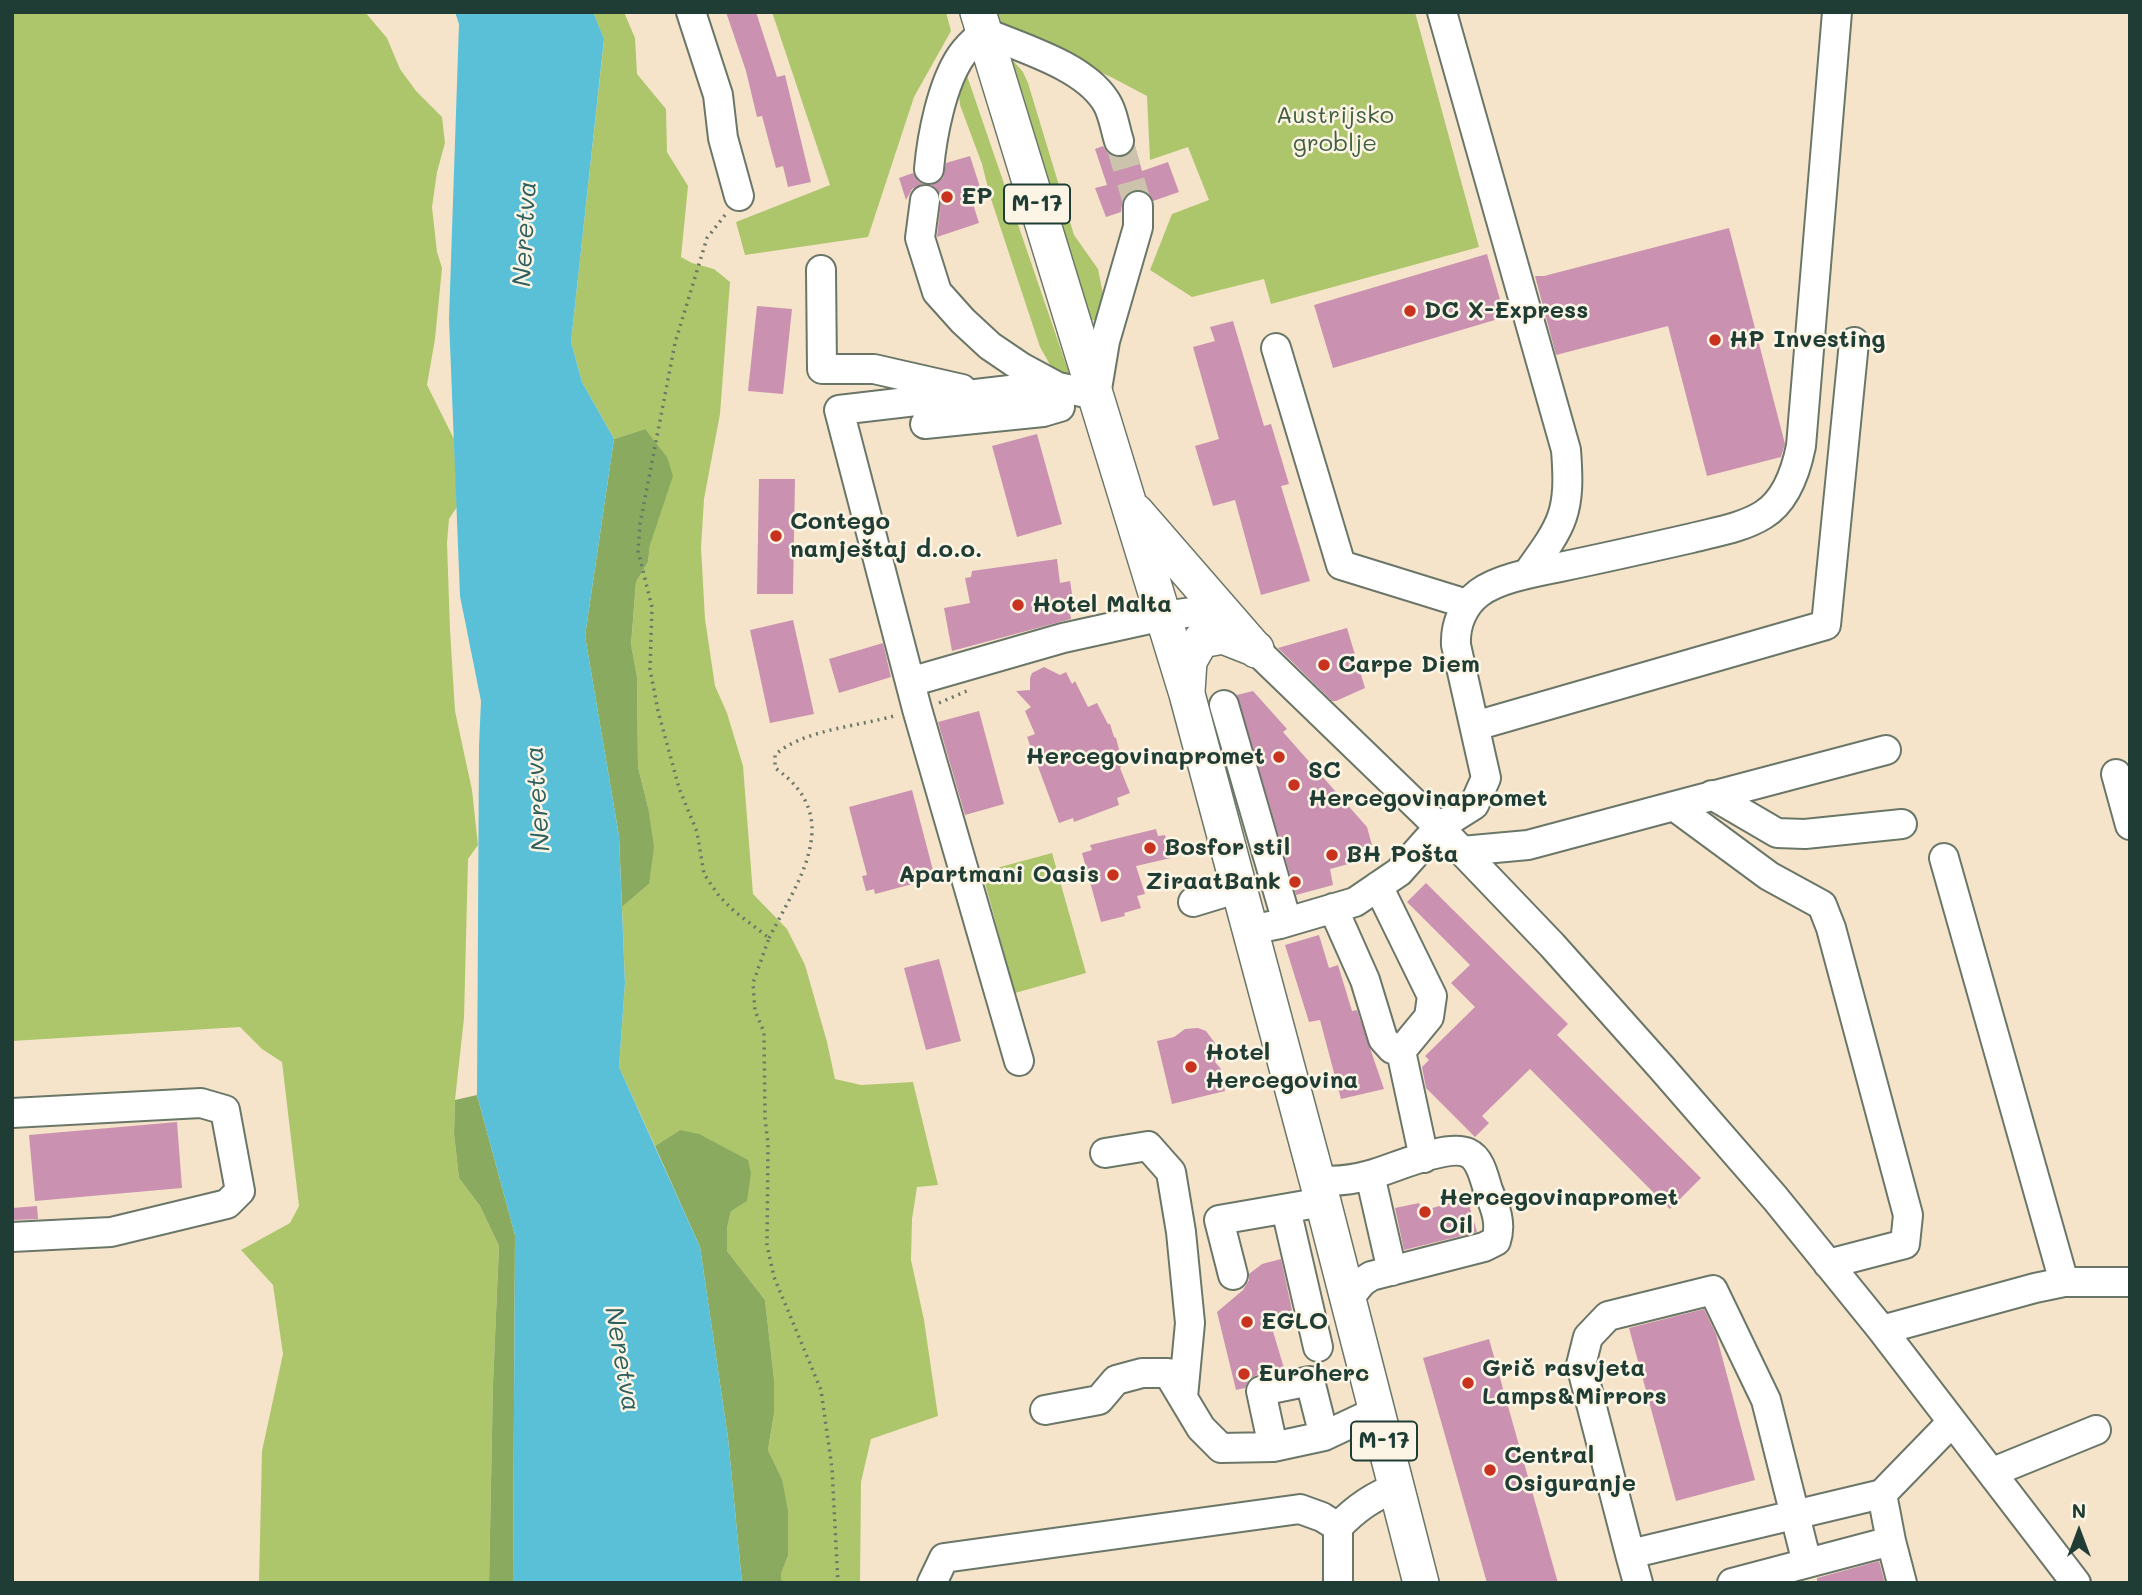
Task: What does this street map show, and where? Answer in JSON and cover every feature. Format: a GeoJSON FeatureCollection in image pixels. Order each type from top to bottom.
{"type":"FeatureCollection","features":[{"type":"Feature","properties":{"kind":"main road","name":"M-17"},"geometry":{"type":"LineString","coordinates":[[981,22],[1187,694],[1320,1191],[1421,1583]]}},
{"type":"Feature","properties":{"kind":"main road"},"geometry":{"type":"LineString","coordinates":[[1128,503],[1256,650]]}},
{"type":"Feature","properties":{"kind":"main road"},"geometry":{"type":"LineString","coordinates":[[1187,694],[1189,662],[1202,640],[1223,636],[1256,650]]}},
{"type":"Feature","properties":{"kind":"street"},"geometry":{"type":"LineString","coordinates":[[691,12],[718,95],[723,138],[738,196]]}},
{"type":"Feature","properties":{"kind":"street"},"geometry":{"type":"LineString","coordinates":[[1442,12],[1566,450],[1568,496],[1563,520],[1527,574]]}},
{"type":"Feature","properties":{"kind":"street"},"geometry":{"type":"LineString","coordinates":[[1250,930],[1355,902],[1399,872],[1439,827],[1474,805],[1486,778],[1456,645],[1457,626],[1467,604],[1481,592],[1527,574],[1736,527],[1765,514],[1784,492],[1796,471],[1801,446],[1837,12]]}},
{"type":"Feature","properties":{"kind":"street"},"geometry":{"type":"LineString","coordinates":[[929,169],[931,145],[948,82],[981,22],[1092,85],[1106,101],[1119,141]]}},
{"type":"Feature","properties":{"kind":"street"},"geometry":{"type":"LineString","coordinates":[[925,200],[920,238],[937,292],[990,346],[1021,367],[1058,387],[1096,395]]}},
{"type":"Feature","properties":{"kind":"street"},"geometry":{"type":"LineString","coordinates":[[1096,395],[1105,341],[1138,227],[1138,206]]}},
{"type":"Feature","properties":{"kind":"street"},"geometry":{"type":"LineString","coordinates":[[821,270],[821,369],[874,369],[982,393]]}},
{"type":"Feature","properties":{"kind":"street"},"geometry":{"type":"LineString","coordinates":[[1475,726],[1826,625],[1854,342]]}},
{"type":"Feature","properties":{"kind":"street"},"geometry":{"type":"LineString","coordinates":[[1276,348],[1340,565],[1467,604]]}},
{"type":"Feature","properties":{"kind":"street"},"geometry":{"type":"LineString","coordinates":[[1019,1060],[917,709],[839,410],[1027,387],[1038,394],[1043,412]]}},
{"type":"Feature","properties":{"kind":"street"},"geometry":{"type":"LineString","coordinates":[[925,424],[1043,412],[1096,395]]}},
{"type":"Feature","properties":{"kind":"street"},"geometry":{"type":"LineString","coordinates":[[910,682],[1063,638],[1163,616],[1204,613],[1218,619],[1256,650],[1439,827],[1552,945],[1652,1057],[1775,1198],[1882,1330],[2076,1583]]}},
{"type":"Feature","properties":{"kind":"street"},"geometry":{"type":"LineString","coordinates":[[1224,705],[1287,922]]}},
{"type":"Feature","properties":{"kind":"street"},"geometry":{"type":"LineString","coordinates":[[1462,851],[1528,845],[1886,750]]}},
{"type":"Feature","properties":{"kind":"street"},"geometry":{"type":"LineString","coordinates":[[2116,774],[2130,825]]}},
{"type":"Feature","properties":{"kind":"street"},"geometry":{"type":"LineString","coordinates":[[1712,795],[1777,833],[1805,834],[1902,824]]}},
{"type":"Feature","properties":{"kind":"street"},"geometry":{"type":"LineString","coordinates":[[1674,806],[1769,876],[1822,905],[1831,928],[1908,1215],[1905,1244],[1828,1264]]}},
{"type":"Feature","properties":{"kind":"street"},"geometry":{"type":"LineString","coordinates":[[1944,858],[2064,1282]]}},
{"type":"Feature","properties":{"kind":"street"},"geometry":{"type":"LineString","coordinates":[[1378,886],[1432,996],[1429,1017],[1401,1051]]}},
{"type":"Feature","properties":{"kind":"street"},"geometry":{"type":"LineString","coordinates":[[1193,902],[1239,888]]}},
{"type":"Feature","properties":{"kind":"street"},"geometry":{"type":"LineString","coordinates":[[1333,908],[1365,980],[1383,1039],[1392,1049],[1401,1051]]}},
{"type":"Feature","properties":{"kind":"street"},"geometry":{"type":"LineString","coordinates":[[1401,1051],[1424,1158]]}},
{"type":"Feature","properties":{"kind":"street"},"geometry":{"type":"LineString","coordinates":[[12,1113],[201,1103],[225,1110],[240,1191],[227,1204],[111,1232],[12,1237]]}},
{"type":"Feature","properties":{"kind":"street"},"geometry":{"type":"LineString","coordinates":[[1105,1153],[1148,1146],[1171,1172],[1181,1232],[1190,1323],[1183,1397]]}},
{"type":"Feature","properties":{"kind":"street"},"geometry":{"type":"LineString","coordinates":[[1233,1275],[1219,1220],[1286,1209],[1343,1180],[1370,1175],[1448,1151],[1468,1152],[1478,1161],[1497,1215],[1499,1230],[1496,1241],[1484,1247],[1371,1276],[1362,1282],[1348,1299]]}},
{"type":"Feature","properties":{"kind":"street"},"geometry":{"type":"LineString","coordinates":[[1370,1175],[1392,1271]]}},
{"type":"Feature","properties":{"kind":"street"},"geometry":{"type":"LineString","coordinates":[[1286,1209],[1318,1347]]}},
{"type":"Feature","properties":{"kind":"street"},"geometry":{"type":"LineString","coordinates":[[1882,1330],[2000,1296],[2064,1282],[2130,1282]]}},
{"type":"Feature","properties":{"kind":"street"},"geometry":{"type":"LineString","coordinates":[[1638,1583],[1581,1365],[1588,1337],[1608,1316],[1713,1290],[1766,1400],[1807,1563]]}},
{"type":"Feature","properties":{"kind":"street"},"geometry":{"type":"LineString","coordinates":[[1045,1410],[1099,1400],[1116,1380],[1142,1373],[1168,1373],[1201,1429],[1221,1448],[1273,1447],[1324,1436],[1377,1411]]}},
{"type":"Feature","properties":{"kind":"street"},"geometry":{"type":"LineString","coordinates":[[1273,1447],[1261,1391],[1310,1381],[1324,1436]]}},
{"type":"Feature","properties":{"kind":"street"},"geometry":{"type":"LineString","coordinates":[[1630,1554],[1882,1494],[1951,1423]]}},
{"type":"Feature","properties":{"kind":"street"},"geometry":{"type":"LineString","coordinates":[[1993,1472],[2096,1430]]}},
{"type":"Feature","properties":{"kind":"street"},"geometry":{"type":"LineString","coordinates":[[1338,1527],[1354,1511],[1396,1488]]}},
{"type":"Feature","properties":{"kind":"street"},"geometry":{"type":"LineString","coordinates":[[1882,1494],[1902,1583]]}},
{"type":"Feature","properties":{"kind":"street"},"geometry":{"type":"LineString","coordinates":[[932,1583],[944,1558],[1300,1509],[1322,1517],[1338,1527]]}},
{"type":"Feature","properties":{"kind":"street"},"geometry":{"type":"LineString","coordinates":[[1338,1527],[1344,1577]]}},
{"type":"Feature","properties":{"kind":"street"},"geometry":{"type":"LineString","coordinates":[[1732,1583],[1891,1541]]}},
{"type":"Feature","properties":{"kind":"path"},"geometry":{"type":"LineString","coordinates":[[738,196],[707,238],[675,344],[640,524],[638,551],[652,607],[650,669],[658,711],[679,788],[697,832],[704,874],[719,896],[734,911],[769,938]]}},
{"type":"Feature","properties":{"kind":"path"},"geometry":{"type":"LineString","coordinates":[[838,1583],[832,1468],[821,1390],[774,1277],[767,1245],[768,1144],[764,1032],[755,1011],[753,983],[769,938],[808,862],[813,844],[809,806],[797,787],[775,768],[775,755],[786,745],[955,698],[967,692]]}},
{"type":"Feature","properties":{"kind":"green space"},"geometry":{"type":"Polygon","coordinates":[[[12,12],[365,12],[387,38],[400,69],[416,91],[442,117],[445,143],[432,207],[437,252],[442,268],[427,385],[454,439],[457,507],[449,519],[447,543],[450,630],[455,711],[472,790],[478,845],[468,859],[464,1018],[454,1134],[459,1178],[480,1206],[499,1246],[489,1583],[259,1583],[262,1451],[283,1354],[273,1285],[241,1250],[290,1223],[299,1206],[282,1062],[262,1049],[240,1027],[12,1041],[12,12]]]}},
{"type":"Feature","properties":{"kind":"green space"},"geometry":{"type":"Polygon","coordinates":[[[593,12],[624,12],[635,38],[637,74],[666,109],[667,152],[688,186],[681,257],[714,269],[730,282],[720,414],[704,499],[701,548],[705,619],[715,686],[727,713],[743,766],[753,894],[787,929],[805,965],[835,1079],[861,1085],[913,1082],[938,1185],[917,1187],[912,1219],[911,1260],[924,1320],[938,1416],[871,1439],[861,1482],[860,1583],[782,1583],[781,1574],[788,1556],[782,1479],[768,1450],[774,1414],[774,1379],[765,1300],[727,1251],[727,1228],[731,1211],[680,1130],[655,1146],[619,1067],[625,983],[622,907],[649,884],[648,807],[638,767],[637,677],[631,646],[636,582],[648,562],[650,545],[645,429],[614,439],[582,382],[571,342],[604,40],[593,12]]]}},
{"type":"Feature","properties":{"kind":"green space"},"geometry":{"type":"Polygon","coordinates":[[[772,12],[946,12],[951,31],[914,97],[868,237],[745,255],[736,222],[830,185],[772,12]]]}},
{"type":"Feature","properties":{"kind":"green space","name":"Austrijsko groblje"},"geometry":{"type":"Polygon","coordinates":[[[994,12],[1415,12],[1479,247],[1271,304],[1264,279],[1192,297],[1150,270],[1172,214],[1209,200],[1188,147],[1150,160],[1147,96],[997,25],[994,12]]]}},
{"type":"Feature","properties":{"kind":"green space"},"geometry":{"type":"Polygon","coordinates":[[[1009,56],[1023,72],[1028,83],[1074,235],[1098,269],[1104,299],[1096,321],[1089,319],[1009,56]]]}},
{"type":"Feature","properties":{"kind":"green space"},"geometry":{"type":"Polygon","coordinates":[[[964,67],[1071,379],[1053,370],[1040,347],[982,164],[960,105],[958,84],[964,67]]]}},
{"type":"Feature","properties":{"kind":"green space"},"geometry":{"type":"Polygon","coordinates":[[[645,429],[667,457],[673,476],[650,545],[648,562],[636,582],[631,645],[637,677],[638,767],[654,847],[649,884],[622,907],[619,836],[585,636],[614,439],[645,429]]]}},
{"type":"Feature","properties":{"kind":"green space"},"geometry":{"type":"Polygon","coordinates":[[[1052,853],[1086,973],[1015,993],[982,872],[1052,853]]]}},
{"type":"Feature","properties":{"kind":"green space"},"geometry":{"type":"Polygon","coordinates":[[[477,1095],[515,1235],[513,1583],[489,1583],[499,1246],[480,1206],[459,1178],[454,1134],[455,1100],[477,1095]]]}},
{"type":"Feature","properties":{"kind":"green space"},"geometry":{"type":"Polygon","coordinates":[[[680,1130],[699,1134],[748,1160],[751,1173],[747,1201],[731,1211],[727,1228],[727,1251],[765,1300],[774,1379],[774,1414],[768,1450],[782,1479],[788,1511],[788,1556],[781,1574],[782,1583],[742,1583],[728,1438],[700,1247],[655,1146],[680,1130]]]}},
{"type":"Feature","properties":{"kind":"water","name":"Neretva"},"geometry":{"type":"Polygon","coordinates":[[[455,12],[593,12],[604,39],[571,342],[582,382],[614,439],[585,636],[619,836],[625,983],[619,1067],[700,1247],[728,1438],[742,1583],[513,1583],[515,1235],[477,1095],[481,701],[460,596],[449,319],[459,24],[455,12]]]}},
{"type":"Feature","properties":{"kind":"building"},"geometry":{"type":"Polygon","coordinates":[[[726,12],[756,12],[777,77],[785,75],[811,182],[788,187],[783,166],[776,168],[762,116],[757,117],[746,71],[726,12]]]}},
{"type":"Feature","properties":{"kind":"building"},"geometry":{"type":"Polygon","coordinates":[[[1103,146],[1108,153],[1124,157],[1131,153],[1135,146],[1142,171],[1168,162],[1179,192],[1153,201],[1146,191],[1130,191],[1123,198],[1121,212],[1106,217],[1095,188],[1107,185],[1095,149],[1103,146]]]}},
{"type":"Feature","properties":{"kind":"building","name":"EP"},"geometry":{"type":"Polygon","coordinates":[[[970,156],[980,187],[969,191],[979,223],[937,237],[941,201],[940,193],[931,185],[943,178],[946,163],[970,156]]]}},
{"type":"Feature","properties":{"kind":"building"},"geometry":{"type":"Polygon","coordinates":[[[913,173],[923,184],[912,189],[906,200],[899,178],[913,173]]]}},
{"type":"Feature","properties":{"kind":"building","name":"HP Investing"},"geometry":{"type":"Polygon","coordinates":[[[1729,228],[1785,444],[1781,457],[1707,476],[1668,326],[1556,355],[1535,276],[1544,276],[1729,228]]]}},
{"type":"Feature","properties":{"kind":"building","name":"DC X-Express"},"geometry":{"type":"Polygon","coordinates":[[[1487,254],[1505,317],[1333,368],[1314,305],[1487,254]]]}},
{"type":"Feature","properties":{"kind":"building"},"geometry":{"type":"Polygon","coordinates":[[[757,306],[792,309],[783,394],[748,391],[757,306]]]}},
{"type":"Feature","properties":{"kind":"building"},"geometry":{"type":"Polygon","coordinates":[[[1233,321],[1264,426],[1271,424],[1289,484],[1281,486],[1310,581],[1261,595],[1235,500],[1213,506],[1195,446],[1219,439],[1193,347],[1215,341],[1210,327],[1233,321]]]}},
{"type":"Feature","properties":{"kind":"building"},"geometry":{"type":"Polygon","coordinates":[[[1037,434],[1062,524],[1017,537],[992,446],[1037,434]]]}},
{"type":"Feature","properties":{"kind":"building","name":"Contego namještaj d.o.o."},"geometry":{"type":"Polygon","coordinates":[[[759,479],[795,479],[793,594],[757,594],[759,479]]]}},
{"type":"Feature","properties":{"kind":"building","name":"Hotel Malta"},"geometry":{"type":"Polygon","coordinates":[[[1057,559],[1060,583],[1070,581],[1074,606],[1069,606],[1071,619],[952,651],[944,608],[970,603],[965,578],[971,577],[972,571],[1057,559]]]}},
{"type":"Feature","properties":{"kind":"building"},"geometry":{"type":"Polygon","coordinates":[[[793,620],[814,714],[770,723],[750,630],[793,620]]]}},
{"type":"Feature","properties":{"kind":"building","name":"Carpe Diem"},"geometry":{"type":"Polygon","coordinates":[[[1347,628],[1365,688],[1332,701],[1278,648],[1347,628]]]}},
{"type":"Feature","properties":{"kind":"building"},"geometry":{"type":"Polygon","coordinates":[[[883,643],[891,677],[839,693],[829,659],[883,643]]]}},
{"type":"Feature","properties":{"kind":"building"},"geometry":{"type":"Polygon","coordinates":[[[1044,667],[1060,675],[1066,672],[1072,684],[1075,681],[1088,707],[1097,703],[1116,738],[1123,764],[1120,768],[1130,793],[1117,798],[1119,805],[1074,822],[1073,818],[1059,823],[1027,737],[1035,734],[1025,711],[1031,707],[1016,691],[1030,690],[1032,673],[1044,667]]]}},
{"type":"Feature","properties":{"kind":"building","name":"SC Hercegovinapromet"},"geometry":{"type":"Polygon","coordinates":[[[1253,691],[1287,729],[1283,732],[1367,827],[1372,845],[1349,851],[1352,863],[1330,869],[1333,885],[1296,895],[1237,695],[1253,691]]]}},
{"type":"Feature","properties":{"kind":"building"},"geometry":{"type":"Polygon","coordinates":[[[979,711],[1004,804],[965,815],[938,722],[979,711]]]}},
{"type":"Feature","properties":{"kind":"building"},"geometry":{"type":"Polygon","coordinates":[[[912,790],[935,878],[875,894],[874,889],[866,891],[862,876],[867,875],[849,807],[912,790]]]}},
{"type":"Feature","properties":{"kind":"building"},"geometry":{"type":"Polygon","coordinates":[[[1156,829],[1158,836],[1165,835],[1171,858],[1136,866],[1145,894],[1137,896],[1141,908],[1124,913],[1125,916],[1101,922],[1082,853],[1092,850],[1090,845],[1156,829]]]}},
{"type":"Feature","properties":{"kind":"building"},"geometry":{"type":"Polygon","coordinates":[[[1426,883],[1568,1024],[1557,1035],[1701,1178],[1670,1209],[1530,1069],[1482,1116],[1489,1123],[1475,1137],[1426,1088],[1422,1067],[1429,1060],[1425,1056],[1475,1007],[1451,983],[1470,965],[1407,902],[1426,883]]]}},
{"type":"Feature","properties":{"kind":"building"},"geometry":{"type":"Polygon","coordinates":[[[1319,935],[1329,968],[1338,965],[1352,1011],[1357,1010],[1384,1089],[1341,1099],[1320,1020],[1309,1022],[1285,945],[1319,935]]]}},
{"type":"Feature","properties":{"kind":"building"},"geometry":{"type":"Polygon","coordinates":[[[939,959],[961,1041],[926,1050],[904,968],[939,959]]]}},
{"type":"Feature","properties":{"kind":"building","name":"Hotel Hercegovina"},"geometry":{"type":"Polygon","coordinates":[[[1198,1028],[1206,1031],[1215,1043],[1218,1052],[1215,1062],[1221,1069],[1225,1091],[1172,1104],[1157,1041],[1174,1037],[1185,1029],[1198,1028]]]}},
{"type":"Feature","properties":{"kind":"building"},"geometry":{"type":"Polygon","coordinates":[[[177,1122],[182,1188],[35,1201],[29,1135],[177,1122]]]}},
{"type":"Feature","properties":{"kind":"building"},"geometry":{"type":"Polygon","coordinates":[[[1467,1198],[1477,1232],[1404,1250],[1395,1208],[1419,1203],[1422,1211],[1467,1198]]]}},
{"type":"Feature","properties":{"kind":"building"},"geometry":{"type":"Polygon","coordinates":[[[37,1206],[38,1219],[12,1220],[12,1208],[37,1206]]]}},
{"type":"Feature","properties":{"kind":"building","name":"EGLO"},"geometry":{"type":"Polygon","coordinates":[[[1281,1259],[1292,1310],[1272,1328],[1284,1368],[1257,1375],[1249,1379],[1245,1388],[1236,1390],[1217,1312],[1243,1290],[1249,1280],[1249,1274],[1262,1264],[1281,1259]]]}},
{"type":"Feature","properties":{"kind":"building"},"geometry":{"type":"Polygon","coordinates":[[[1704,1309],[1716,1334],[1755,1480],[1676,1501],[1629,1328],[1704,1309]]]}},
{"type":"Feature","properties":{"kind":"building"},"geometry":{"type":"Polygon","coordinates":[[[1489,1339],[1558,1583],[1487,1583],[1423,1358],[1489,1339]]]}},
{"type":"Feature","properties":{"kind":"building"},"geometry":{"type":"Polygon","coordinates":[[[1879,1561],[1885,1583],[1817,1583],[1817,1578],[1879,1561]]]}},
{"type":"Feature","properties":{"kind":"tunnel"},"geometry":{"type":"LineString","coordinates":[[1119,141],[1138,206]]}},
{"type":"Feature","properties":{"kind":"place","name":"EP"},"geometry":{"type":"Point","coordinates":[947,197]}},
{"type":"Feature","properties":{"kind":"place","name":"DC X-Express"},"geometry":{"type":"Point","coordinates":[1410,311]}},
{"type":"Feature","properties":{"kind":"place","name":"HP Investing"},"geometry":{"type":"Point","coordinates":[1715,340]}},
{"type":"Feature","properties":{"kind":"place","name":"Contego namještaj d.o.o."},"geometry":{"type":"Point","coordinates":[776,536]}},
{"type":"Feature","properties":{"kind":"place","name":"Hotel Malta"},"geometry":{"type":"Point","coordinates":[1018,605]}},
{"type":"Feature","properties":{"kind":"place","name":"Carpe Diem"},"geometry":{"type":"Point","coordinates":[1324,665]}},
{"type":"Feature","properties":{"kind":"place","name":"Hercegovinapromet"},"geometry":{"type":"Point","coordinates":[1279,757]}},
{"type":"Feature","properties":{"kind":"place","name":"SC Hercegovinapromet"},"geometry":{"type":"Point","coordinates":[1294,785]}},
{"type":"Feature","properties":{"kind":"place","name":"Bosfor stil"},"geometry":{"type":"Point","coordinates":[1150,848]}},
{"type":"Feature","properties":{"kind":"place","name":"BH Pošta"},"geometry":{"type":"Point","coordinates":[1332,855]}},
{"type":"Feature","properties":{"kind":"place","name":"Apartmani Oasis"},"geometry":{"type":"Point","coordinates":[1113,875]}},
{"type":"Feature","properties":{"kind":"place","name":"ZiraatBank"},"geometry":{"type":"Point","coordinates":[1295,882]}},
{"type":"Feature","properties":{"kind":"place","name":"Hotel Hercegovina"},"geometry":{"type":"Point","coordinates":[1191,1067]}},
{"type":"Feature","properties":{"kind":"place","name":"Hercegovinapromet Oil"},"geometry":{"type":"Point","coordinates":[1425,1212]}},
{"type":"Feature","properties":{"kind":"place","name":"EGLO"},"geometry":{"type":"Point","coordinates":[1247,1322]}},
{"type":"Feature","properties":{"kind":"place","name":"Euroherc"},"geometry":{"type":"Point","coordinates":[1244,1374]}},
{"type":"Feature","properties":{"kind":"place","name":"Grič rasvjeta Lamps&Mirrors"},"geometry":{"type":"Point","coordinates":[1468,1383]}},
{"type":"Feature","properties":{"kind":"place","name":"Central Osiguranje"},"geometry":{"type":"Point","coordinates":[1490,1470]}}]}
